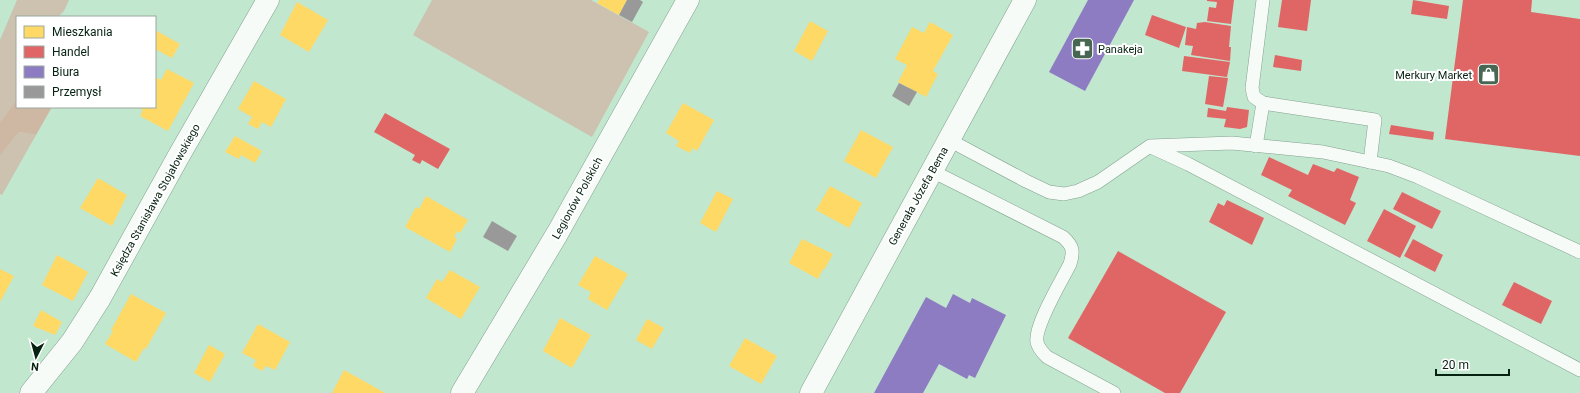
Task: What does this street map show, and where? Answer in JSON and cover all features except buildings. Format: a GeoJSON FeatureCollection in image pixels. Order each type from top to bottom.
{"type":"FeatureCollection","features":[{"type":"Feature","properties":{"kind":"street","name":"Księdza Stanisława Stojałowskiego"},"geometry":{"type":"LineString","coordinates":[[30,393],[72,342],[100,298],[173,166],[268,0]]}},
{"type":"Feature","properties":{"kind":"street","name":"Legionów Polskich"},"geometry":{"type":"LineString","coordinates":[[462,393],[557,234],[688,0]]}},
{"type":"Feature","properties":{"kind":"street","name":"Generała Józefa Bema"},"geometry":{"type":"LineString","coordinates":[[811,393],[1025,0]]}},
{"type":"Feature","properties":{"kind":"lane"},"geometry":{"type":"LineString","coordinates":[[1263,0],[1252,88],[1254,97],[1263,103],[1375,120],[1370,162]]}},
{"type":"Feature","properties":{"kind":"lane"},"geometry":{"type":"LineString","coordinates":[[1256,146],[1263,103]]}},
{"type":"Feature","properties":{"kind":"lane"},"geometry":{"type":"LineString","coordinates":[[949,140],[1049,192],[1064,194],[1078,191],[1098,182],[1150,146],[1232,143],[1323,152],[1389,166],[1418,177],[1580,252]]}},
{"type":"Feature","properties":{"kind":"lane"},"geometry":{"type":"LineString","coordinates":[[1150,146],[1188,164],[1580,370]]}},
{"type":"Feature","properties":{"kind":"lane"},"geometry":{"type":"LineString","coordinates":[[932,171],[1062,237],[1070,243],[1073,254],[1070,264],[1039,326],[1036,342],[1047,357],[1114,393]]}},
{"type":"Feature","properties":{"kind":"shaded area"},"geometry":{"type":"Polygon","coordinates":[[[17,0],[69,0],[64,11],[59,16],[16,16],[16,99],[0,122],[0,40],[17,0]]]}},
{"type":"Feature","properties":{"kind":"shaded area"},"geometry":{"type":"Polygon","coordinates":[[[432,0],[591,0],[649,32],[592,137],[413,35],[432,0]]]}},
{"type":"Feature","properties":{"kind":"shaded area"},"geometry":{"type":"Polygon","coordinates":[[[16,99],[16,108],[51,108],[36,135],[19,132],[0,156],[0,122],[16,99]]]}},
{"type":"Feature","properties":{"kind":"shaded area"},"geometry":{"type":"Polygon","coordinates":[[[19,132],[36,135],[2,195],[0,194],[0,156],[19,132]]]}},
{"type":"Feature","properties":{"kind":"place","name":"Panakeja"},"geometry":{"type":"Point","coordinates":[1083,49]}},
{"type":"Feature","properties":{"kind":"place","name":"Merkury Market"},"geometry":{"type":"Point","coordinates":[1488,75]}}]}
